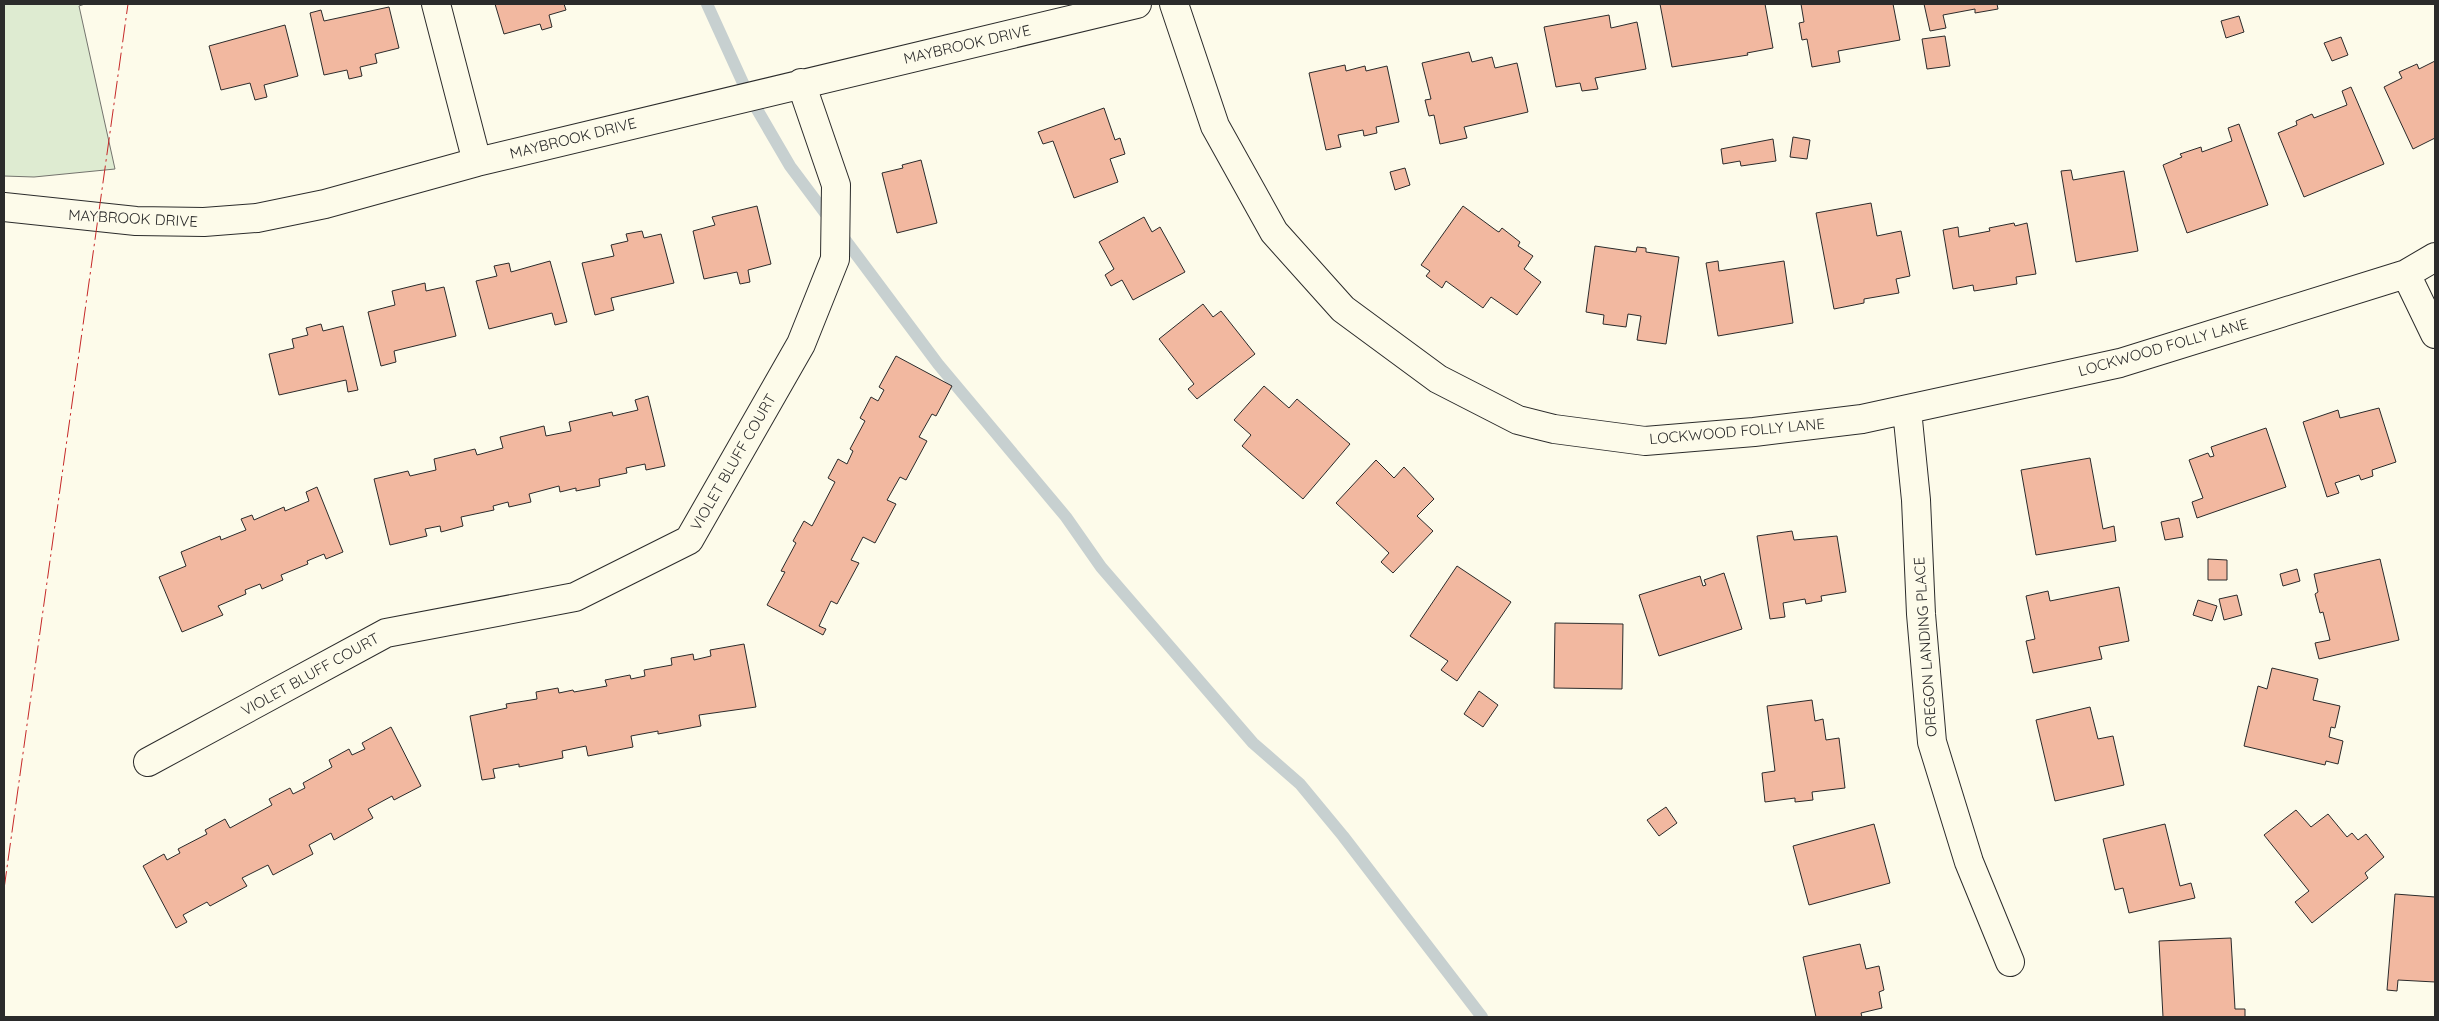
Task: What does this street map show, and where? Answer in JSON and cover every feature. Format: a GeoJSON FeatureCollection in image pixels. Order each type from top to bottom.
{"type":"FeatureCollection","features":[{"type":"Feature","properties":{"kind":"street"},"geometry":{"type":"LineString","coordinates":[[436,4],[477,162]]}},
{"type":"Feature","properties":{"kind":"street","name":"MAYBROOK DRIVE"},"geometry":{"type":"LineString","coordinates":[[4,207],[136,220],[204,222],[257,218],[325,204],[477,162],[801,83],[1137,4]]}},
{"type":"Feature","properties":{"kind":"street","name":"LOCKWOOD FOLLY LANE"},"geometry":{"type":"LineString","coordinates":[[1174,4],[1214,126],[1274,232],[1343,309],[1438,378],[1518,420],[1554,429],[1646,441],[1754,432],[1862,419],[2120,363],[2406,274],[2435,257]]}},
{"type":"Feature","properties":{"kind":"street","name":"VIOLET BLUFF COURT"},"geometry":{"type":"LineString","coordinates":[[148,762],[386,632],[575,597],[688,540],[801,344],[835,259],[836,185],[801,83]]}},
{"type":"Feature","properties":{"kind":"street"},"geometry":{"type":"LineString","coordinates":[[2406,274],[2435,334]]}},
{"type":"Feature","properties":{"kind":"street","name":"OREGON LANDING PLACE"},"geometry":{"type":"LineString","coordinates":[[1907,410],[1916,500],[1921,614],[1932,742],[1969,862],[2010,962]]}},
{"type":"Feature","properties":{"kind":"green space"},"geometry":{"type":"Polygon","coordinates":[[[4,4],[85,4],[79,6],[115,169],[34,177],[4,176],[4,4]]]}},
{"type":"Feature","properties":{"kind":"building"},"geometry":{"type":"Polygon","coordinates":[[[495,4],[564,4],[566,10],[549,15],[552,27],[542,30],[540,24],[504,34],[495,4]]]}},
{"type":"Feature","properties":{"kind":"building"},"geometry":{"type":"Polygon","coordinates":[[[1660,4],[1765,4],[1773,48],[1747,53],[1748,55],[1672,67],[1660,4]]]}},
{"type":"Feature","properties":{"kind":"building"},"geometry":{"type":"Polygon","coordinates":[[[1801,4],[1893,4],[1900,40],[1838,51],[1840,62],[1812,67],[1807,39],[1802,40],[1799,23],[1804,22],[1801,4]]]}},
{"type":"Feature","properties":{"kind":"building"},"geometry":{"type":"Polygon","coordinates":[[[1924,4],[1997,4],[1998,9],[1975,13],[1975,9],[1943,15],[1946,28],[1930,31],[1924,4]]]}},
{"type":"Feature","properties":{"kind":"building"},"geometry":{"type":"Polygon","coordinates":[[[389,7],[399,48],[375,54],[377,63],[360,67],[362,76],[349,79],[347,70],[324,75],[310,13],[321,10],[324,21],[389,7]]]}},
{"type":"Feature","properties":{"kind":"building"},"geometry":{"type":"Polygon","coordinates":[[[1609,15],[1611,28],[1637,22],[1646,69],[1595,78],[1598,89],[1582,91],[1580,83],[1556,87],[1544,27],[1609,15]]]}},
{"type":"Feature","properties":{"kind":"building"},"geometry":{"type":"Polygon","coordinates":[[[2239,16],[2244,32],[2226,38],[2221,21],[2239,16]]]}},
{"type":"Feature","properties":{"kind":"building"},"geometry":{"type":"Polygon","coordinates":[[[285,25],[298,76],[264,85],[267,97],[255,100],[250,83],[221,90],[209,46],[285,25]]]}},
{"type":"Feature","properties":{"kind":"building"},"geometry":{"type":"Polygon","coordinates":[[[1945,36],[1950,66],[1927,69],[1922,39],[1945,36]]]}},
{"type":"Feature","properties":{"kind":"building"},"geometry":{"type":"Polygon","coordinates":[[[2341,37],[2348,55],[2332,61],[2324,43],[2341,37]]]}},
{"type":"Feature","properties":{"kind":"building"},"geometry":{"type":"Polygon","coordinates":[[[1469,52],[1472,62],[1492,57],[1495,68],[1517,63],[1528,112],[1464,127],[1467,138],[1440,144],[1434,115],[1429,116],[1425,100],[1431,99],[1422,63],[1469,52]]]}},
{"type":"Feature","properties":{"kind":"building"},"geometry":{"type":"Polygon","coordinates":[[[2435,61],[2435,138],[2413,149],[2384,87],[2402,78],[2399,72],[2417,64],[2419,69],[2435,61]]]}},
{"type":"Feature","properties":{"kind":"building"},"geometry":{"type":"Polygon","coordinates":[[[1345,65],[1346,71],[1365,66],[1366,71],[1387,66],[1399,122],[1376,127],[1377,133],[1364,136],[1363,130],[1338,135],[1341,147],[1326,150],[1309,73],[1345,65]]]}},
{"type":"Feature","properties":{"kind":"building"},"geometry":{"type":"Polygon","coordinates":[[[2351,87],[2384,164],[2304,197],[2278,133],[2297,125],[2296,121],[2312,114],[2314,118],[2347,105],[2342,91],[2351,87]]]}},
{"type":"Feature","properties":{"kind":"building"},"geometry":{"type":"Polygon","coordinates":[[[1104,108],[1115,140],[1120,138],[1125,154],[1110,159],[1118,182],[1074,198],[1053,141],[1043,144],[1038,132],[1104,108]]]}},
{"type":"Feature","properties":{"kind":"building"},"geometry":{"type":"Polygon","coordinates":[[[2239,124],[2268,205],[2187,233],[2163,165],[2182,157],[2180,154],[2201,147],[2202,152],[2232,141],[2228,128],[2239,124]]]}},
{"type":"Feature","properties":{"kind":"building"},"geometry":{"type":"Polygon","coordinates":[[[1793,137],[1810,140],[1807,159],[1790,157],[1793,137]]]}},
{"type":"Feature","properties":{"kind":"building"},"geometry":{"type":"Polygon","coordinates":[[[1773,139],[1776,161],[1741,166],[1740,161],[1723,164],[1721,149],[1773,139]]]}},
{"type":"Feature","properties":{"kind":"building"},"geometry":{"type":"Polygon","coordinates":[[[921,160],[937,223],[897,233],[882,173],[903,168],[902,165],[921,160]]]}},
{"type":"Feature","properties":{"kind":"building"},"geometry":{"type":"Polygon","coordinates":[[[1405,168],[1410,185],[1395,190],[1390,172],[1405,168]]]}},
{"type":"Feature","properties":{"kind":"building"},"geometry":{"type":"Polygon","coordinates":[[[2071,170],[2073,180],[2124,171],[2138,251],[2076,262],[2061,171],[2071,170]]]}},
{"type":"Feature","properties":{"kind":"building"},"geometry":{"type":"Polygon","coordinates":[[[1871,203],[1877,236],[1901,231],[1910,276],[1896,279],[1899,293],[1864,299],[1864,303],[1834,309],[1816,213],[1871,203]]]}},
{"type":"Feature","properties":{"kind":"building"},"geometry":{"type":"Polygon","coordinates":[[[757,206],[771,264],[748,270],[750,282],[740,284],[737,272],[704,279],[693,231],[715,225],[712,217],[757,206]]]}},
{"type":"Feature","properties":{"kind":"building"},"geometry":{"type":"Polygon","coordinates":[[[1463,206],[1497,231],[1499,232],[1502,228],[1520,242],[1518,246],[1533,256],[1524,269],[1541,282],[1517,315],[1491,297],[1483,308],[1446,281],[1442,288],[1426,276],[1430,271],[1421,265],[1463,206]]]}},
{"type":"Feature","properties":{"kind":"building"},"geometry":{"type":"Polygon","coordinates":[[[1144,217],[1152,232],[1160,227],[1185,272],[1133,300],[1122,280],[1111,286],[1105,275],[1114,269],[1099,242],[1144,217]]]}},
{"type":"Feature","properties":{"kind":"building"},"geometry":{"type":"Polygon","coordinates":[[[2014,223],[2015,226],[2027,223],[2036,274],[2016,277],[2017,284],[1974,291],[1973,285],[1953,289],[1943,230],[1958,227],[1959,237],[1990,231],[1989,228],[2014,223]]]}},
{"type":"Feature","properties":{"kind":"building"},"geometry":{"type":"Polygon","coordinates":[[[642,231],[644,238],[661,234],[674,283],[611,298],[614,310],[595,315],[582,263],[614,256],[611,245],[628,241],[626,234],[642,231]]]}},
{"type":"Feature","properties":{"kind":"building"},"geometry":{"type":"Polygon","coordinates":[[[1595,246],[1636,252],[1637,247],[1646,248],[1646,252],[1679,257],[1666,344],[1637,340],[1641,316],[1628,314],[1626,327],[1603,324],[1604,315],[1586,312],[1595,246]]]}},
{"type":"Feature","properties":{"kind":"building"},"geometry":{"type":"Polygon","coordinates":[[[550,261],[567,322],[555,325],[552,313],[489,329],[476,281],[497,276],[494,266],[509,263],[511,272],[550,261]]]}},
{"type":"Feature","properties":{"kind":"building"},"geometry":{"type":"Polygon","coordinates":[[[1718,261],[1719,271],[1784,261],[1793,323],[1718,336],[1706,263],[1718,261]]]}},
{"type":"Feature","properties":{"kind":"building"},"geometry":{"type":"Polygon","coordinates":[[[425,283],[426,291],[444,287],[456,336],[394,351],[396,362],[381,366],[368,312],[395,305],[392,291],[425,283]]]}},
{"type":"Feature","properties":{"kind":"building"},"geometry":{"type":"Polygon","coordinates":[[[1203,304],[1213,317],[1221,311],[1255,354],[1197,399],[1188,389],[1194,384],[1159,339],[1203,304]]]}},
{"type":"Feature","properties":{"kind":"building"},"geometry":{"type":"Polygon","coordinates":[[[321,324],[323,331],[343,326],[358,390],[348,392],[346,380],[279,395],[269,354],[294,348],[292,339],[308,335],[306,328],[321,324]]]}},
{"type":"Feature","properties":{"kind":"building"},"geometry":{"type":"Polygon","coordinates":[[[896,356],[952,386],[936,416],[932,414],[919,437],[927,441],[906,480],[900,477],[887,500],[896,504],[875,543],[863,537],[851,560],[859,563],[837,604],[831,601],[819,626],[826,629],[823,635],[767,605],[785,572],[781,571],[796,543],[793,541],[804,521],[812,526],[835,482],[828,478],[838,459],[847,464],[853,451],[850,449],[865,421],[860,418],[871,397],[878,401],[884,390],[879,387],[896,356]]]}},
{"type":"Feature","properties":{"kind":"building"},"geometry":{"type":"Polygon","coordinates":[[[1264,386],[1289,408],[1297,399],[1350,444],[1303,499],[1242,446],[1251,435],[1234,420],[1264,386]]]}},
{"type":"Feature","properties":{"kind":"building"},"geometry":{"type":"Polygon","coordinates":[[[648,396],[665,466],[646,470],[645,464],[626,468],[627,473],[599,479],[600,486],[576,491],[576,488],[560,492],[559,486],[529,494],[531,502],[509,507],[508,502],[493,506],[494,510],[461,517],[463,526],[441,532],[440,526],[425,529],[427,536],[390,545],[374,479],[408,471],[410,476],[436,470],[434,459],[475,449],[477,455],[503,448],[500,437],[544,426],[546,436],[571,431],[569,422],[612,412],[613,416],[638,410],[635,400],[648,396]]]}},
{"type":"Feature","properties":{"kind":"building"},"geometry":{"type":"Polygon","coordinates":[[[2379,408],[2396,462],[2372,470],[2373,476],[2361,480],[2359,475],[2335,483],[2339,493],[2327,497],[2303,422],[2338,410],[2340,418],[2379,408]]]}},
{"type":"Feature","properties":{"kind":"building"},"geometry":{"type":"Polygon","coordinates":[[[2266,428],[2286,487],[2197,518],[2192,502],[2203,498],[2189,460],[2208,453],[2210,457],[2214,456],[2211,447],[2266,428]]]}},
{"type":"Feature","properties":{"kind":"building"},"geometry":{"type":"Polygon","coordinates":[[[2090,458],[2103,529],[2114,526],[2116,541],[2036,555],[2021,470],[2090,458]]]}},
{"type":"Feature","properties":{"kind":"building"},"geometry":{"type":"Polygon","coordinates":[[[1376,460],[1394,478],[1404,467],[1434,499],[1417,516],[1433,531],[1393,573],[1381,562],[1389,553],[1336,503],[1376,460]]]}},
{"type":"Feature","properties":{"kind":"building"},"geometry":{"type":"Polygon","coordinates":[[[317,487],[343,552],[326,559],[324,554],[307,561],[308,564],[281,575],[283,580],[262,589],[260,584],[245,590],[246,594],[218,606],[223,615],[182,632],[159,577],[186,566],[181,552],[220,536],[221,540],[246,530],[241,519],[252,515],[254,520],[284,507],[285,511],[309,501],[306,492],[317,487]]]}},
{"type":"Feature","properties":{"kind":"building"},"geometry":{"type":"Polygon","coordinates":[[[2179,518],[2183,537],[2165,540],[2161,522],[2179,518]]]}},
{"type":"Feature","properties":{"kind":"building"},"geometry":{"type":"Polygon","coordinates":[[[1792,531],[1794,540],[1837,536],[1846,592],[1821,596],[1822,601],[1806,604],[1805,599],[1783,603],[1785,617],[1770,619],[1757,536],[1792,531]]]}},
{"type":"Feature","properties":{"kind":"building"},"geometry":{"type":"Polygon","coordinates":[[[2208,559],[2227,560],[2227,580],[2208,580],[2208,559]]]}},
{"type":"Feature","properties":{"kind":"building"},"geometry":{"type":"Polygon","coordinates":[[[2380,559],[2399,640],[2319,659],[2315,643],[2330,640],[2323,612],[2320,613],[2315,594],[2318,592],[2314,574],[2380,559]]]}},
{"type":"Feature","properties":{"kind":"building"},"geometry":{"type":"Polygon","coordinates":[[[1457,566],[1511,602],[1457,681],[1441,670],[1448,661],[1410,636],[1457,566]]]}},
{"type":"Feature","properties":{"kind":"building"},"geometry":{"type":"Polygon","coordinates":[[[2297,569],[2300,581],[2283,586],[2280,574],[2297,569]]]}},
{"type":"Feature","properties":{"kind":"building"},"geometry":{"type":"Polygon","coordinates":[[[1724,573],[1742,629],[1659,656],[1639,595],[1700,576],[1703,586],[1706,585],[1704,580],[1724,573]]]}},
{"type":"Feature","properties":{"kind":"building"},"geometry":{"type":"Polygon","coordinates":[[[2119,587],[2129,641],[2099,647],[2102,659],[2033,673],[2026,641],[2035,639],[2026,596],[2048,591],[2050,601],[2119,587]]]}},
{"type":"Feature","properties":{"kind":"building"},"geometry":{"type":"Polygon","coordinates":[[[2237,595],[2242,615],[2224,620],[2219,599],[2237,595]]]}},
{"type":"Feature","properties":{"kind":"building"},"geometry":{"type":"Polygon","coordinates":[[[2198,600],[2217,606],[2212,621],[2193,615],[2198,600]]]}},
{"type":"Feature","properties":{"kind":"building"},"geometry":{"type":"Polygon","coordinates":[[[1555,623],[1623,624],[1622,689],[1554,688],[1555,623]]]}},
{"type":"Feature","properties":{"kind":"building"},"geometry":{"type":"Polygon","coordinates":[[[744,644],[756,707],[699,715],[701,726],[658,734],[658,731],[631,736],[633,747],[588,756],[586,746],[562,751],[563,758],[519,767],[519,764],[493,769],[495,778],[482,780],[470,716],[507,708],[506,704],[537,699],[536,692],[558,688],[559,693],[573,690],[574,692],[607,686],[605,680],[630,675],[631,679],[645,676],[644,670],[672,665],[671,658],[693,654],[694,660],[711,656],[710,650],[744,644]]]}},
{"type":"Feature","properties":{"kind":"building"},"geometry":{"type":"Polygon","coordinates":[[[2272,668],[2318,679],[2313,700],[2340,706],[2335,728],[2331,727],[2329,737],[2343,741],[2338,764],[2326,761],[2325,765],[2244,746],[2258,686],[2267,689],[2272,668]]]}},
{"type":"Feature","properties":{"kind":"building"},"geometry":{"type":"Polygon","coordinates":[[[1479,691],[1498,705],[1483,727],[1464,714],[1479,691]]]}},
{"type":"Feature","properties":{"kind":"building"},"geometry":{"type":"Polygon","coordinates":[[[1812,700],[1815,721],[1823,719],[1826,740],[1839,738],[1845,788],[1812,792],[1813,800],[1795,802],[1795,798],[1765,802],[1762,773],[1775,771],[1767,706],[1812,700]]]}},
{"type":"Feature","properties":{"kind":"building"},"geometry":{"type":"Polygon","coordinates":[[[2090,707],[2098,739],[2113,736],[2124,785],[2055,801],[2036,720],[2090,707]]]}},
{"type":"Feature","properties":{"kind":"building"},"geometry":{"type":"Polygon","coordinates":[[[391,727],[421,786],[394,800],[392,796],[368,809],[373,818],[334,840],[331,833],[309,845],[313,854],[273,875],[268,865],[242,878],[247,886],[210,906],[207,902],[183,915],[187,922],[176,928],[143,866],[164,854],[167,860],[180,853],[178,849],[207,834],[205,830],[225,819],[230,828],[272,805],[269,799],[290,788],[293,794],[305,788],[303,783],[332,767],[329,760],[349,749],[352,755],[365,749],[362,743],[391,727]]]}},
{"type":"Feature","properties":{"kind":"building"},"geometry":{"type":"Polygon","coordinates":[[[1666,807],[1677,823],[1659,836],[1647,820],[1666,807]]]}},
{"type":"Feature","properties":{"kind":"building"},"geometry":{"type":"Polygon","coordinates":[[[2296,810],[2311,827],[2328,814],[2347,837],[2352,833],[2358,840],[2366,834],[2384,857],[2365,873],[2368,878],[2312,923],[2295,902],[2309,891],[2264,835],[2296,810]]]}},
{"type":"Feature","properties":{"kind":"building"},"geometry":{"type":"Polygon","coordinates":[[[1874,824],[1890,883],[1809,905],[1793,846],[1874,824]]]}},
{"type":"Feature","properties":{"kind":"building"},"geometry":{"type":"Polygon","coordinates":[[[2165,824],[2180,886],[2191,883],[2195,898],[2129,913],[2123,888],[2115,890],[2103,839],[2165,824]]]}},
{"type":"Feature","properties":{"kind":"building"},"geometry":{"type":"Polygon","coordinates":[[[2395,894],[2435,897],[2435,982],[2398,980],[2397,991],[2387,990],[2395,894]]]}},
{"type":"Feature","properties":{"kind":"building"},"geometry":{"type":"Polygon","coordinates":[[[2231,938],[2235,1009],[2245,1009],[2245,1017],[2163,1017],[2159,941],[2231,938]]]}},
{"type":"Feature","properties":{"kind":"building"},"geometry":{"type":"Polygon","coordinates":[[[1860,944],[1866,969],[1879,966],[1884,990],[1879,992],[1882,1008],[1861,1013],[1862,1017],[1816,1017],[1803,957],[1860,944]]]}},
{"type":"Feature","properties":{"kind":"waterway"},"geometry":{"type":"LineString","coordinates":[[707,4],[748,94],[790,166],[938,364],[1066,517],[1101,567],[1253,743],[1300,784],[1343,836],[1482,1017]]}},
{"type":"Feature","properties":{"kind":"power"},"geometry":{"type":"LineString","coordinates":[[4,889],[128,4]]}}]}
